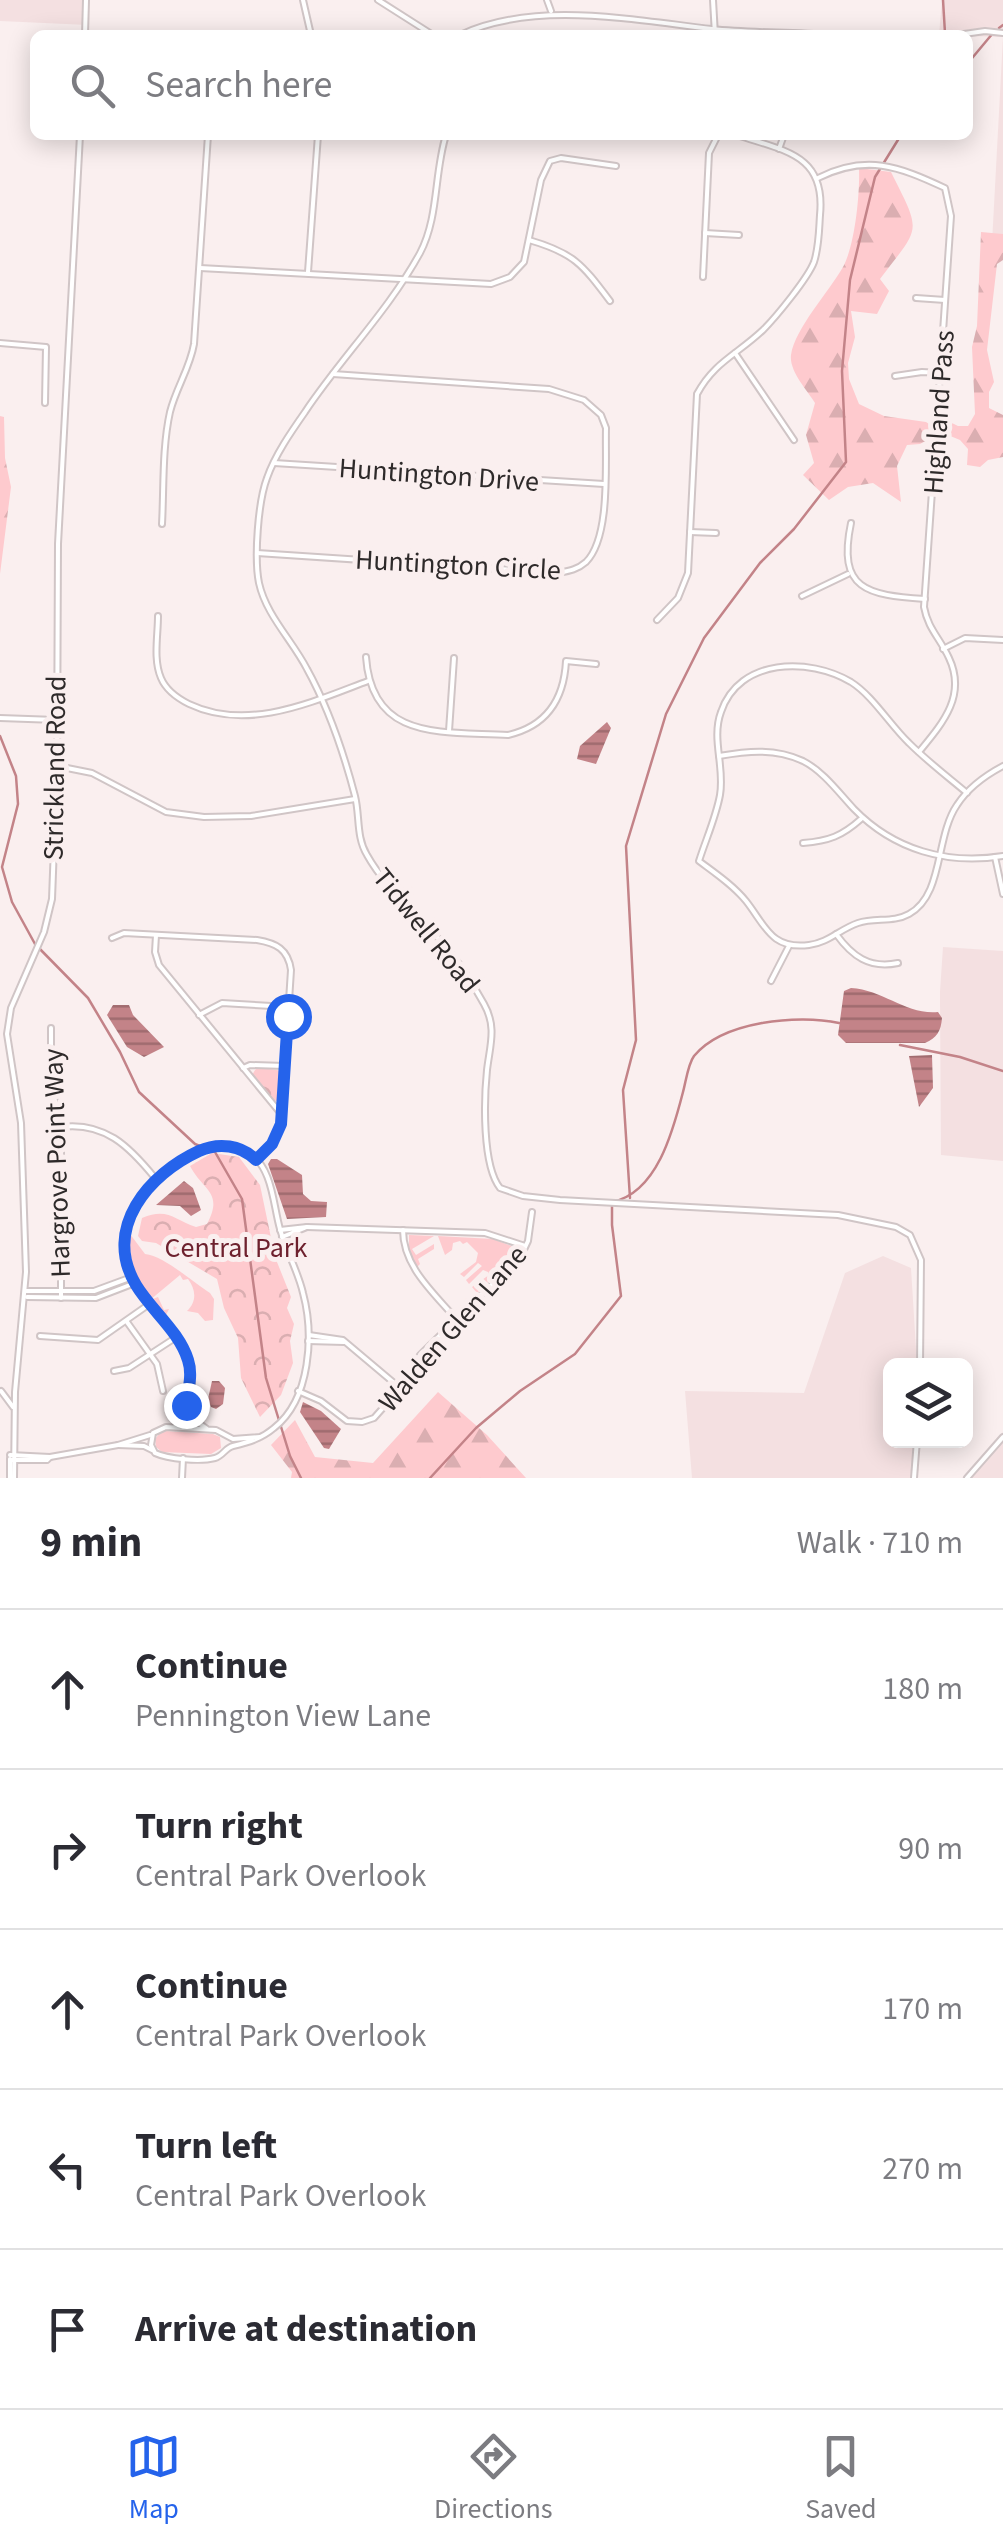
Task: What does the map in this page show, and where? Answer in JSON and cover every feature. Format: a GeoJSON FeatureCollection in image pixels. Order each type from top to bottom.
{"type":"FeatureCollection","features":[{"type":"Feature","properties":{"kind":"street"},"geometry":{"type":"LineString","coordinates":[[85,30],[86,0]]}},
{"type":"Feature","properties":{"kind":"street"},"geometry":{"type":"LineString","coordinates":[[303,0],[310,30]]}},
{"type":"Feature","properties":{"kind":"street"},"geometry":{"type":"LineString","coordinates":[[378,0],[425,30]]}},
{"type":"Feature","properties":{"kind":"street"},"geometry":{"type":"LineString","coordinates":[[547,0],[550,11]]}},
{"type":"Feature","properties":{"kind":"street"},"geometry":{"type":"LineString","coordinates":[[713,0],[715,30]]}},
{"type":"Feature","properties":{"kind":"street"},"geometry":{"type":"LineString","coordinates":[[472,30],[550,11],[699,30]]}},
{"type":"Feature","properties":{"kind":"street"},"geometry":{"type":"LineString","coordinates":[[973,33],[1003,33]]}},
{"type":"Feature","properties":{"kind":"street","name":"Strickland Road"},"geometry":{"type":"LineString","coordinates":[[13,1456],[26,1294],[22,1124],[6,1060],[7,1034],[11,1008],[50,909],[57,766],[58,544],[80,140]]}},
{"type":"Feature","properties":{"kind":"street"},"geometry":{"type":"LineString","coordinates":[[162,524],[169,418],[191,362],[208,140]]}},
{"type":"Feature","properties":{"kind":"street"},"geometry":{"type":"LineString","coordinates":[[308,272],[318,140]]}},
{"type":"Feature","properties":{"kind":"street","name":"Tidwell Road"},"geometry":{"type":"LineString","coordinates":[[445,140],[429,236],[405,279],[331,374],[266,480],[257,552],[263,597],[306,666],[321,699],[356,798],[361,842],[367,856],[471,980],[491,1016],[486,1088],[488,1149],[492,1176],[500,1188],[523,1196],[560,1200],[838,1215],[896,1227],[910,1235],[921,1260],[920,1358]]}},
{"type":"Feature","properties":{"kind":"street"},"geometry":{"type":"LineString","coordinates":[[704,276],[709,153],[716,140]]}},
{"type":"Feature","properties":{"kind":"street"},"geometry":{"type":"LineString","coordinates":[[656,620],[678,598],[688,572],[697,394],[708,374],[765,329],[814,265],[822,196],[818,178],[802,158],[751,140]]}},
{"type":"Feature","properties":{"kind":"street"},"geometry":{"type":"LineString","coordinates":[[780,150],[783,140]]}},
{"type":"Feature","properties":{"kind":"street"},"geometry":{"type":"LineString","coordinates":[[200,268],[491,284],[510,278],[524,262],[541,180],[550,161],[561,158],[616,166]]}},
{"type":"Feature","properties":{"kind":"street","name":"Highland Pass"},"geometry":{"type":"LineString","coordinates":[[818,178],[855,163],[921,177],[945,188],[951,216],[925,600],[927,626],[943,648],[956,680],[953,704],[945,720],[919,752]]}},
{"type":"Feature","properties":{"kind":"street"},"geometry":{"type":"LineString","coordinates":[[706,233],[740,235]]}},
{"type":"Feature","properties":{"kind":"street"},"geometry":{"type":"LineString","coordinates":[[529,240],[563,250],[584,267],[610,301]]}},
{"type":"Feature","properties":{"kind":"street"},"geometry":{"type":"LineString","coordinates":[[916,298],[945,300]]}},
{"type":"Feature","properties":{"kind":"street"},"geometry":{"type":"LineString","coordinates":[[0,343],[46,347],[44,403]]}},
{"type":"Feature","properties":{"kind":"street"},"geometry":{"type":"LineString","coordinates":[[735,353],[794,440]]}},
{"type":"Feature","properties":{"kind":"street"},"geometry":{"type":"LineString","coordinates":[[895,376],[940,373]]}},
{"type":"Feature","properties":{"kind":"street","name":"Huntington Circle"},"geometry":{"type":"LineString","coordinates":[[257,552],[556,573],[572,570],[589,559],[600,540],[604,421],[590,404],[550,389],[331,374]]}},
{"type":"Feature","properties":{"kind":"street","name":"Huntington Drive"},"geometry":{"type":"LineString","coordinates":[[274,463],[604,484]]}},
{"type":"Feature","properties":{"kind":"street"},"geometry":{"type":"LineString","coordinates":[[851,523],[845,550],[850,574],[864,589],[880,596],[925,600]]}},
{"type":"Feature","properties":{"kind":"street"},"geometry":{"type":"LineString","coordinates":[[690,532],[716,533]]}},
{"type":"Feature","properties":{"kind":"street"},"geometry":{"type":"LineString","coordinates":[[802,596],[850,574]]}},
{"type":"Feature","properties":{"kind":"street"},"geometry":{"type":"LineString","coordinates":[[158,616],[160,673],[167,688],[184,701],[220,715],[290,710],[368,681]]}},
{"type":"Feature","properties":{"kind":"street"},"geometry":{"type":"LineString","coordinates":[[943,648],[966,638],[1003,640]]}},
{"type":"Feature","properties":{"kind":"street"},"geometry":{"type":"LineString","coordinates":[[366,656],[368,681],[386,711],[412,728],[508,735],[552,712],[565,684],[566,661],[596,664]]}},
{"type":"Feature","properties":{"kind":"street"},"geometry":{"type":"LineString","coordinates":[[449,731],[454,658]]}},
{"type":"Feature","properties":{"kind":"street"},"geometry":{"type":"LineString","coordinates":[[967,793],[919,752],[854,684],[826,670],[778,665],[754,674],[734,688],[721,708],[716,731],[721,793],[699,861],[747,902],[760,926],[790,945],[826,941],[866,920],[893,920],[912,913],[934,884],[945,828],[957,804],[1003,766]]}},
{"type":"Feature","properties":{"kind":"street"},"geometry":{"type":"LineString","coordinates":[[0,718],[56,720]]}},
{"type":"Feature","properties":{"kind":"street"},"geometry":{"type":"LineString","coordinates":[[719,756],[756,750],[802,761],[816,769],[862,817],[898,844],[938,857],[1003,856]]}},
{"type":"Feature","properties":{"kind":"street"},"geometry":{"type":"LineString","coordinates":[[57,766],[92,773],[166,812],[204,817],[250,816],[356,798]]}},
{"type":"Feature","properties":{"kind":"street"},"geometry":{"type":"LineString","coordinates":[[803,843],[828,841],[844,834],[862,817]]}},
{"type":"Feature","properties":{"kind":"street"},"geometry":{"type":"LineString","coordinates":[[995,857],[1003,894]]}},
{"type":"Feature","properties":{"kind":"street"},"geometry":{"type":"LineString","coordinates":[[112,938],[124,933],[256,940],[279,946],[288,955],[291,967],[282,1115],[272,1144],[256,1160]]}},
{"type":"Feature","properties":{"kind":"street"},"geometry":{"type":"LineString","coordinates":[[836,934],[850,952],[866,962],[898,963]]}},
{"type":"Feature","properties":{"kind":"street"},"geometry":{"type":"LineString","coordinates":[[156,935],[158,964],[282,1115]]}},
{"type":"Feature","properties":{"kind":"street"},"geometry":{"type":"LineString","coordinates":[[771,982],[790,945]]}},
{"type":"Feature","properties":{"kind":"street"},"geometry":{"type":"LineString","coordinates":[[199,1015],[222,1003],[289,1007]]}},
{"type":"Feature","properties":{"kind":"street","name":"Hargrove Point Way"},"geometry":{"type":"LineString","coordinates":[[51,1028],[51,1078],[60,1127],[62,1294]]}},
{"type":"Feature","properties":{"kind":"street"},"geometry":{"type":"LineString","coordinates":[[243,1068],[285,1066]]}},
{"type":"Feature","properties":{"kind":"street"},"geometry":{"type":"LineString","coordinates":[[60,1127],[88,1126],[112,1136],[134,1152],[156,1179]]}},
{"type":"Feature","properties":{"kind":"street"},"geometry":{"type":"LineString","coordinates":[[118,1445],[144,1446],[164,1456],[213,1458],[236,1443],[260,1437],[282,1421],[298,1391],[308,1338],[304,1296],[281,1234],[267,1178],[256,1160],[239,1149],[214,1146],[156,1179],[137,1200],[128,1224],[125,1250],[135,1284],[188,1358],[193,1419],[207,1429]]}},
{"type":"Feature","properties":{"kind":"street","name":"Walden Glen Lane"},"geometry":{"type":"LineString","coordinates":[[298,1391],[321,1401],[344,1420],[374,1418],[400,1388],[418,1358],[519,1258],[526,1246],[532,1212]]}},
{"type":"Feature","properties":{"kind":"street"},"geometry":{"type":"LineString","coordinates":[[281,1234],[307,1227],[489,1234],[526,1246]]}},
{"type":"Feature","properties":{"kind":"street"},"geometry":{"type":"LineString","coordinates":[[403,1230],[410,1263],[456,1320]]}},
{"type":"Feature","properties":{"kind":"street"},"geometry":{"type":"LineString","coordinates":[[26,1294],[94,1292],[132,1277]]}},
{"type":"Feature","properties":{"kind":"street"},"geometry":{"type":"LineString","coordinates":[[62,1294],[99,1297],[135,1284]]}},
{"type":"Feature","properties":{"kind":"street"},"geometry":{"type":"LineString","coordinates":[[40,1336],[96,1340],[149,1304]]}},
{"type":"Feature","properties":{"kind":"street"},"geometry":{"type":"LineString","coordinates":[[126,1322],[159,1368],[163,1391]]}},
{"type":"Feature","properties":{"kind":"street"},"geometry":{"type":"LineString","coordinates":[[114,1371],[125,1370],[176,1337]]}},
{"type":"Feature","properties":{"kind":"street"},"geometry":{"type":"LineString","coordinates":[[308,1338],[340,1340],[400,1388]]}},
{"type":"Feature","properties":{"kind":"street"},"geometry":{"type":"LineString","coordinates":[[174,1427],[186,1416],[191,1372]]}},
{"type":"Feature","properties":{"kind":"street"},"geometry":{"type":"LineString","coordinates":[[1,1391],[16,1392]]}},
{"type":"Feature","properties":{"kind":"street"},"geometry":{"type":"LineString","coordinates":[[1,1391],[15,1411]]}},
{"type":"Feature","properties":{"kind":"street"},"geometry":{"type":"LineString","coordinates":[[13,1456],[50,1457],[118,1445],[153,1434],[162,1427],[207,1429],[236,1443]]}},
{"type":"Feature","properties":{"kind":"street"},"geometry":{"type":"LineString","coordinates":[[153,1434],[154,1451]]}},
{"type":"Feature","properties":{"kind":"street"},"geometry":{"type":"LineString","coordinates":[[223,1434],[223,1453]]}},
{"type":"Feature","properties":{"kind":"street"},"geometry":{"type":"LineString","coordinates":[[966,1478],[1003,1437]]}},
{"type":"Feature","properties":{"kind":"street"},"geometry":{"type":"LineString","coordinates":[[14,1438],[18,1451],[32,1456]]}},
{"type":"Feature","properties":{"kind":"street"},"geometry":{"type":"LineString","coordinates":[[914,1478],[916,1448]]}},
{"type":"Feature","properties":{"kind":"street"},"geometry":{"type":"LineString","coordinates":[[13,1456],[27,1462]]}},
{"type":"Feature","properties":{"kind":"street"},"geometry":{"type":"LineString","coordinates":[[13,1456],[13,1477]]}},
{"type":"Feature","properties":{"kind":"street"},"geometry":{"type":"LineString","coordinates":[[13,1477],[20,1465],[50,1457]]}},
{"type":"Feature","properties":{"kind":"street"},"geometry":{"type":"LineString","coordinates":[[182,1478],[183,1458]]}},
{"type":"Feature","properties":{"kind":"shaded area"},"geometry":{"type":"Polygon","coordinates":[[[0,0],[90,0],[88,25],[0,21],[0,0]]]}},
{"type":"Feature","properties":{"kind":"shaded area"},"geometry":{"type":"Polygon","coordinates":[[[942,0],[1003,0],[1003,37],[973,36],[973,30],[939,30],[942,0]]]}},
{"type":"Feature","properties":{"kind":"shaded area"},"geometry":{"type":"Polygon","coordinates":[[[1003,37],[1003,244],[992,243],[1003,37]]]}},
{"type":"Feature","properties":{"kind":"shaded area"},"geometry":{"type":"Polygon","coordinates":[[[607,722],[611,728],[596,764],[577,759],[580,746],[607,722]]]}},
{"type":"Feature","properties":{"kind":"shaded area"},"geometry":{"type":"Polygon","coordinates":[[[943,947],[1003,951],[1003,1161],[941,1155],[943,947]]]}},
{"type":"Feature","properties":{"kind":"shaded area"},"geometry":{"type":"Polygon","coordinates":[[[851,988],[916,1010],[938,1012],[942,1018],[939,1030],[925,1043],[846,1043],[838,1035],[844,991],[851,988]]]}},
{"type":"Feature","properties":{"kind":"shaded area"},"geometry":{"type":"Polygon","coordinates":[[[113,1005],[129,1005],[133,1015],[164,1047],[144,1057],[127,1047],[107,1015],[113,1005]]]}},
{"type":"Feature","properties":{"kind":"shaded area"},"geometry":{"type":"Polygon","coordinates":[[[932,1055],[933,1088],[919,1107],[909,1056],[932,1055]]]}},
{"type":"Feature","properties":{"kind":"shaded area"},"geometry":{"type":"Polygon","coordinates":[[[271,1159],[302,1175],[303,1194],[311,1201],[327,1202],[326,1217],[287,1219],[268,1164],[271,1159]]]}},
{"type":"Feature","properties":{"kind":"shaded area"},"geometry":{"type":"Polygon","coordinates":[[[184,1181],[193,1188],[201,1210],[191,1216],[180,1206],[156,1205],[184,1181]]]}},
{"type":"Feature","properties":{"kind":"shaded area"},"geometry":{"type":"Polygon","coordinates":[[[883,1256],[911,1268],[917,1358],[883,1358],[883,1448],[919,1448],[918,1478],[692,1478],[685,1391],[804,1393],[845,1273],[883,1256]]]}},
{"type":"Feature","properties":{"kind":"shaded area"},"geometry":{"type":"Polygon","coordinates":[[[212,1381],[219,1381],[225,1388],[223,1404],[216,1409],[208,1399],[212,1381]]]}},
{"type":"Feature","properties":{"kind":"shaded area"},"geometry":{"type":"Polygon","coordinates":[[[303,1402],[321,1411],[341,1429],[329,1449],[324,1448],[300,1412],[303,1402]]]}},
{"type":"Feature","properties":{"kind":"shaded area"},"geometry":{"type":"Polygon","coordinates":[[[1003,1437],[1003,1478],[967,1478],[1003,1437]]]}},
{"type":"Feature","properties":{"kind":"green space"},"geometry":{"type":"Polygon","coordinates":[[[859,168],[891,172],[912,219],[910,238],[880,279],[889,291],[877,314],[851,311],[855,337],[848,363],[849,379],[859,404],[884,416],[932,426],[929,439],[907,445],[897,466],[901,502],[873,483],[848,487],[829,500],[803,475],[814,463],[806,435],[815,403],[796,374],[791,355],[799,333],[843,267],[851,246],[859,168]]]}},
{"type":"Feature","properties":{"kind":"green space"},"geometry":{"type":"Polygon","coordinates":[[[981,232],[1003,234],[1003,260],[997,264],[987,350],[994,382],[989,392],[989,408],[1003,415],[1003,457],[988,460],[980,467],[967,465],[968,449],[960,440],[943,433],[940,426],[944,419],[968,426],[975,414],[972,347],[977,326],[981,232]]]}},
{"type":"Feature","properties":{"kind":"green space"},"geometry":{"type":"Polygon","coordinates":[[[0,416],[4,417],[5,458],[11,487],[0,574],[0,416]]]}},
{"type":"Feature","properties":{"kind":"green space"},"geometry":{"type":"Polygon","coordinates":[[[257,1067],[283,1071],[279,1102],[252,1075],[257,1067]]]}},
{"type":"Feature","properties":{"kind":"green space","name":"Central Park"},"geometry":{"type":"Polygon","coordinates":[[[212,1153],[239,1157],[260,1185],[275,1257],[291,1297],[287,1308],[294,1324],[290,1341],[293,1363],[281,1395],[260,1417],[241,1378],[238,1338],[224,1308],[217,1279],[138,1236],[142,1218],[151,1215],[165,1214],[196,1227],[207,1224],[213,1198],[190,1166],[212,1153]]]}},
{"type":"Feature","properties":{"kind":"green space"},"geometry":{"type":"Polygon","coordinates":[[[130,1234],[145,1254],[169,1264],[210,1293],[214,1299],[213,1320],[205,1321],[198,1313],[187,1311],[194,1291],[188,1279],[183,1280],[180,1275],[150,1300],[133,1267],[130,1234]]]}},
{"type":"Feature","properties":{"kind":"green space"},"geometry":{"type":"Polygon","coordinates":[[[409,1235],[434,1236],[412,1249],[416,1255],[434,1244],[434,1249],[418,1259],[417,1267],[409,1250],[409,1235]]]}},
{"type":"Feature","properties":{"kind":"green space"},"geometry":{"type":"Polygon","coordinates":[[[438,1236],[493,1239],[517,1248],[518,1253],[477,1293],[472,1287],[488,1272],[483,1270],[469,1284],[466,1280],[482,1266],[478,1263],[464,1277],[460,1274],[476,1262],[478,1253],[467,1242],[460,1241],[453,1243],[452,1250],[445,1255],[438,1236]]]}},
{"type":"Feature","properties":{"kind":"green space"},"geometry":{"type":"Polygon","coordinates":[[[158,1297],[164,1310],[169,1309],[166,1315],[160,1313],[150,1300],[158,1297]]]}},
{"type":"Feature","properties":{"kind":"green space"},"geometry":{"type":"Polygon","coordinates":[[[438,1392],[487,1435],[526,1478],[291,1478],[292,1472],[271,1445],[295,1420],[315,1457],[373,1463],[438,1392]]]}},
{"type":"Feature","properties":{"kind":"green space"},"geometry":{"type":"Polygon","coordinates":[[[166,1431],[213,1434],[220,1437],[221,1448],[211,1454],[162,1452],[155,1439],[166,1431]]]}},
{"type":"Feature","properties":{"kind":"waterway"},"geometry":{"type":"LineString","coordinates":[[943,0],[945,30]]}},
{"type":"Feature","properties":{"kind":"waterway"},"geometry":{"type":"LineString","coordinates":[[999,28],[1003,25]]}},
{"type":"Feature","properties":{"kind":"waterway"},"geometry":{"type":"LineString","coordinates":[[973,57],[993,33]]}},
{"type":"Feature","properties":{"kind":"waterway"},"geometry":{"type":"LineString","coordinates":[[630,1198],[623,1090],[636,1040],[626,846],[666,714],[704,638],[760,563],[794,529],[846,462],[842,371],[850,280],[875,177],[898,140]]}},
{"type":"Feature","properties":{"kind":"waterway"},"geometry":{"type":"LineString","coordinates":[[0,736],[16,776],[18,804],[2,867],[12,902],[35,944],[88,998],[139,1092],[195,1144],[215,1152],[242,1199],[266,1378],[290,1456],[301,1478]]}},
{"type":"Feature","properties":{"kind":"waterway"},"geometry":{"type":"LineString","coordinates":[[430,1478],[476,1428],[520,1391],[575,1354],[621,1296],[612,1202],[641,1186],[661,1158],[694,1056],[723,1035],[762,1023],[803,1019],[839,1023]]}},
{"type":"Feature","properties":{"kind":"waterway"},"geometry":{"type":"LineString","coordinates":[[900,1045],[960,1057],[1003,1071]]}},
{"type":"Feature","properties":{"kind":"route"},"geometry":{"type":"LineString","coordinates":[[186,1405],[191,1372],[188,1358],[134,1283],[125,1250],[128,1224],[150,1184],[194,1154],[229,1146],[248,1152],[256,1160],[272,1144],[281,1124],[288,1016]]}}]}
